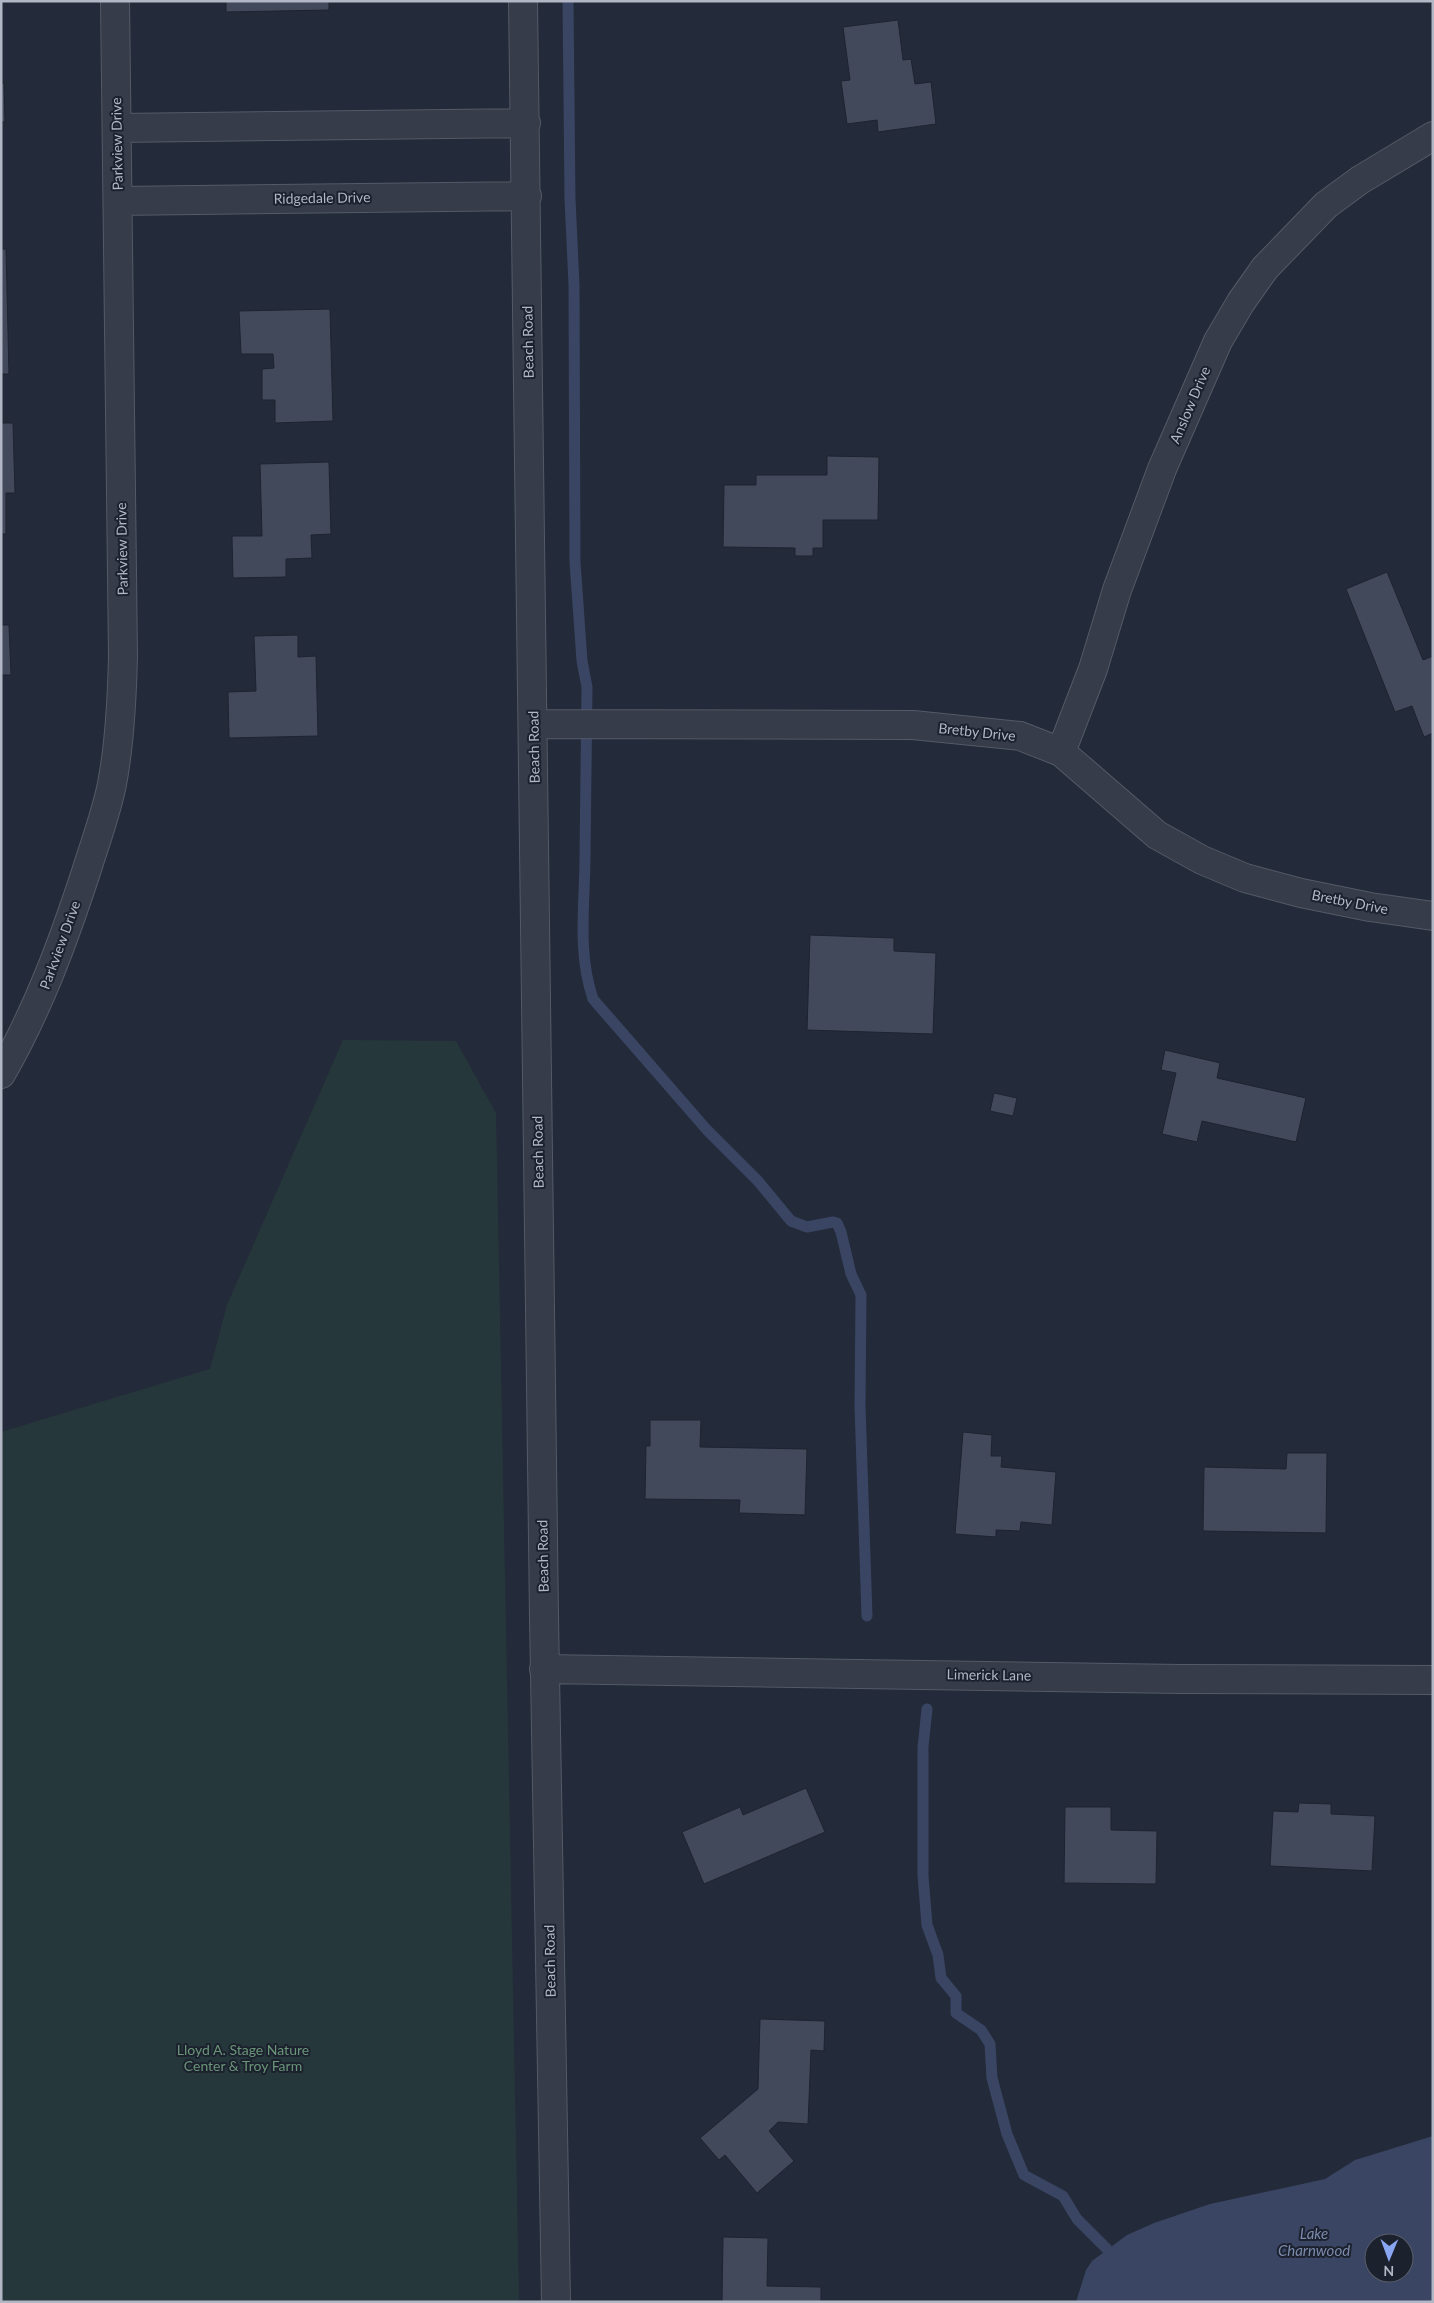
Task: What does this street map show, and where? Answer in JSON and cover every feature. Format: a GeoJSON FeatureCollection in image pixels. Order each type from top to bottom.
{"type":"FeatureCollection","features":[{"type":"Feature","properties":{"kind":"street","name":"Parkview Drive"},"geometry":{"type":"LineString","coordinates":[[1,1074],[22,1037],[52,970],[97,837],[111,786],[117,751],[123,656],[115,1]]}},
{"type":"Feature","properties":{"kind":"street","name":"Beach Road"},"geometry":{"type":"LineString","coordinates":[[523,1],[534,724],[544,1669],[556,2302]]}},
{"type":"Feature","properties":{"kind":"street"},"geometry":{"type":"LineString","coordinates":[[117,128],[526,122]]}},
{"type":"Feature","properties":{"kind":"street","name":"Anslow Drive"},"geometry":{"type":"LineString","coordinates":[[1061,752],[1092,669],[1117,590],[1162,470],[1218,341],[1241,302],[1265,268],[1326,205],[1360,180],[1433,136]]}},
{"type":"Feature","properties":{"kind":"street","name":"Ridgedale Drive"},"geometry":{"type":"LineString","coordinates":[[118,201],[526,196]]}},
{"type":"Feature","properties":{"kind":"street","name":"Bretby Drive"},"geometry":{"type":"LineString","coordinates":[[534,724],[914,725],[1020,736],[1061,752],[1157,835],[1202,860],[1245,878],[1301,893],[1370,907],[1433,916]]}},
{"type":"Feature","properties":{"kind":"street","name":"Limerick Lane"},"geometry":{"type":"LineString","coordinates":[[544,1669],[1191,1679],[1433,1680]]}},
{"type":"Feature","properties":{"kind":"green space","name":"Lloyd A. Stage Nature Center & Troy Farm"},"geometry":{"type":"Polygon","coordinates":[[[343,1040],[456,1041],[496,1113],[519,2302],[1,2302],[1,1432],[210,1369],[227,1305],[343,1040]]]}},
{"type":"Feature","properties":{"kind":"water","name":"Lake Charnwood"},"geometry":{"type":"Polygon","coordinates":[[[1433,2136],[1433,2302],[1076,2302],[1086,2270],[1092,2261],[1127,2235],[1154,2223],[1210,2204],[1325,2179],[1355,2160],[1433,2136]]]}},
{"type":"Feature","properties":{"kind":"building"},"geometry":{"type":"Polygon","coordinates":[[[226,1],[329,1],[329,10],[226,12],[226,1]]]}},
{"type":"Feature","properties":{"kind":"building"},"geometry":{"type":"Polygon","coordinates":[[[898,20],[903,60],[911,59],[915,84],[931,82],[936,124],[878,132],[877,120],[847,124],[841,81],[850,80],[843,27],[898,20]]]}},
{"type":"Feature","properties":{"kind":"building"},"geometry":{"type":"Polygon","coordinates":[[[1,83],[4,83],[5,122],[1,122],[1,83]]]}},
{"type":"Feature","properties":{"kind":"building"},"geometry":{"type":"Polygon","coordinates":[[[1,249],[6,249],[9,374],[1,374],[1,249]]]}},
{"type":"Feature","properties":{"kind":"building"},"geometry":{"type":"Polygon","coordinates":[[[330,309],[333,421],[275,423],[275,400],[262,400],[262,369],[274,368],[273,354],[241,354],[239,311],[330,309]]]}},
{"type":"Feature","properties":{"kind":"building"},"geometry":{"type":"Polygon","coordinates":[[[1,423],[13,423],[15,493],[6,493],[6,534],[1,534],[1,423]]]}},
{"type":"Feature","properties":{"kind":"building"},"geometry":{"type":"Polygon","coordinates":[[[827,456],[879,457],[878,520],[823,520],[823,548],[813,548],[813,556],[795,556],[795,548],[723,547],[724,485],[756,485],[756,475],[827,475],[827,456]]]}},
{"type":"Feature","properties":{"kind":"building"},"geometry":{"type":"Polygon","coordinates":[[[329,462],[331,534],[311,535],[312,558],[286,559],[286,577],[233,578],[232,536],[262,536],[260,464],[329,462]]]}},
{"type":"Feature","properties":{"kind":"building"},"geometry":{"type":"Polygon","coordinates":[[[1387,572],[1423,660],[1433,656],[1433,733],[1424,737],[1412,706],[1395,712],[1346,589],[1387,572]]]}},
{"type":"Feature","properties":{"kind":"building"},"geometry":{"type":"Polygon","coordinates":[[[1,625],[9,625],[11,675],[1,675],[1,625]]]}},
{"type":"Feature","properties":{"kind":"building"},"geometry":{"type":"Polygon","coordinates":[[[298,635],[298,657],[316,656],[318,736],[229,738],[228,692],[256,691],[254,636],[298,635]]]}},
{"type":"Feature","properties":{"kind":"building"},"geometry":{"type":"Polygon","coordinates":[[[810,935],[894,938],[894,951],[936,953],[933,1034],[807,1030],[810,935]]]}},
{"type":"Feature","properties":{"kind":"building"},"geometry":{"type":"Polygon","coordinates":[[[1165,1050],[1220,1063],[1217,1078],[1306,1098],[1296,1142],[1202,1121],[1197,1142],[1162,1134],[1176,1073],[1161,1070],[1165,1050]]]}},
{"type":"Feature","properties":{"kind":"building"},"geometry":{"type":"Polygon","coordinates":[[[994,1093],[1017,1098],[1013,1116],[990,1111],[994,1093]]]}},
{"type":"Feature","properties":{"kind":"building"},"geometry":{"type":"Polygon","coordinates":[[[650,1420],[701,1420],[700,1447],[807,1449],[805,1515],[739,1513],[740,1500],[645,1499],[646,1446],[650,1446],[650,1420]]]}},
{"type":"Feature","properties":{"kind":"building"},"geometry":{"type":"Polygon","coordinates":[[[963,1432],[992,1435],[991,1456],[1002,1456],[1001,1467],[1056,1472],[1052,1525],[1021,1522],[1020,1531],[996,1530],[996,1537],[955,1534],[963,1432]]]}},
{"type":"Feature","properties":{"kind":"building"},"geometry":{"type":"Polygon","coordinates":[[[1287,1453],[1327,1453],[1326,1533],[1203,1531],[1204,1467],[1286,1469],[1287,1453]]]}},
{"type":"Feature","properties":{"kind":"building"},"geometry":{"type":"Polygon","coordinates":[[[806,1788],[825,1832],[704,1884],[682,1832],[740,1807],[743,1815],[806,1788]]]}},
{"type":"Feature","properties":{"kind":"building"},"geometry":{"type":"Polygon","coordinates":[[[1299,1803],[1331,1804],[1331,1814],[1375,1816],[1372,1871],[1270,1866],[1273,1811],[1298,1812],[1299,1803]]]}},
{"type":"Feature","properties":{"kind":"building"},"geometry":{"type":"Polygon","coordinates":[[[1065,1807],[1111,1807],[1111,1830],[1157,1831],[1156,1884],[1064,1883],[1065,1807]]]}},
{"type":"Feature","properties":{"kind":"building"},"geometry":{"type":"Polygon","coordinates":[[[760,2019],[825,2021],[824,2051],[811,2050],[808,2124],[778,2122],[769,2131],[794,2161],[757,2193],[725,2155],[719,2160],[700,2138],[758,2089],[760,2019]]]}},
{"type":"Feature","properties":{"kind":"building"},"geometry":{"type":"Polygon","coordinates":[[[723,2237],[768,2238],[767,2286],[821,2287],[821,2302],[722,2302],[723,2237]]]}},
{"type":"Feature","properties":{"kind":"waterway"},"geometry":{"type":"LineString","coordinates":[[568,1],[570,199],[574,285],[575,562],[582,661],[587,687],[583,946],[588,981],[593,999],[707,1130],[758,1181],[791,1221],[807,1227],[833,1222],[837,1223],[841,1232],[851,1274],[861,1295],[860,1406],[867,1616]]}},
{"type":"Feature","properties":{"kind":"waterway"},"geometry":{"type":"LineString","coordinates":[[927,1709],[923,1747],[923,1876],[927,1925],[938,1955],[941,1978],[956,1996],[956,2013],[981,2030],[990,2044],[992,2078],[1007,2134],[1024,2175],[1063,2196],[1077,2219],[1107,2249]]}}]}
